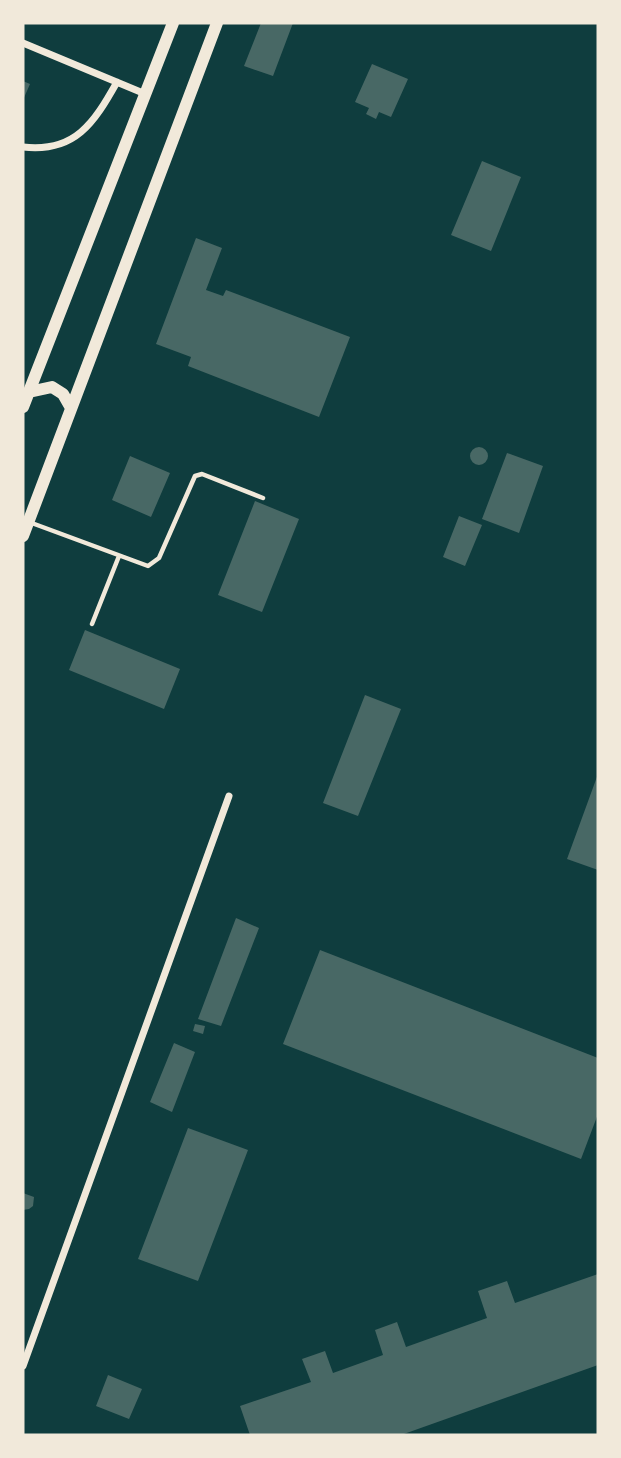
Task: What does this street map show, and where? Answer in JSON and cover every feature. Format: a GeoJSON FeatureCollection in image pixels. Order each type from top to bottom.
{"type":"FeatureCollection","features":[{"type":"Feature","properties":{"kind":"main road"},"geometry":{"type":"LineString","coordinates":[[23,407],[143,93],[173,23]]}},
{"type":"Feature","properties":{"kind":"main road"},"geometry":{"type":"LineString","coordinates":[[23,536],[217,23]]}},
{"type":"Feature","properties":{"kind":"main road"},"geometry":{"type":"LineString","coordinates":[[29,392],[52,387],[63,394],[71,408]]}},
{"type":"Feature","properties":{"kind":"street"},"geometry":{"type":"LineString","coordinates":[[23,43],[143,93]]}},
{"type":"Feature","properties":{"kind":"street"},"geometry":{"type":"LineString","coordinates":[[23,147],[38,149],[67,141],[87,129],[117,82]]}},
{"type":"Feature","properties":{"kind":"street"},"geometry":{"type":"LineString","coordinates":[[23,1366],[229,796]]}},
{"type":"Feature","properties":{"kind":"lane"},"geometry":{"type":"LineString","coordinates":[[28,522],[140,564],[154,564],[195,476],[202,474],[263,498]]}},
{"type":"Feature","properties":{"kind":"lane"},"geometry":{"type":"LineString","coordinates":[[92,624],[119,556]]}},
{"type":"Feature","properties":{"kind":"building"},"geometry":{"type":"Polygon","coordinates":[[[261,23],[293,23],[273,76],[244,66],[261,23]]]}},
{"type":"Feature","properties":{"kind":"building"},"geometry":{"type":"Polygon","coordinates":[[[372,64],[408,79],[391,117],[379,112],[376,119],[366,114],[369,108],[355,102],[372,64]]]}},
{"type":"Feature","properties":{"kind":"building"},"geometry":{"type":"Polygon","coordinates":[[[23,81],[30,84],[23,100],[23,81]]]}},
{"type":"Feature","properties":{"kind":"building"},"geometry":{"type":"Polygon","coordinates":[[[482,161],[521,177],[491,251],[451,235],[482,161]]]}},
{"type":"Feature","properties":{"kind":"building"},"geometry":{"type":"Polygon","coordinates":[[[196,238],[222,248],[206,290],[223,296],[226,290],[350,337],[319,417],[188,366],[191,357],[156,344],[196,238]]]}},
{"type":"Feature","properties":{"kind":"building"},"geometry":{"type":"Polygon","coordinates":[[[479,447],[485,450],[488,456],[485,462],[479,465],[473,462],[470,456],[473,450],[479,447]]]}},
{"type":"Feature","properties":{"kind":"building"},"geometry":{"type":"Polygon","coordinates":[[[507,453],[543,466],[519,533],[482,519],[507,453]]]}},
{"type":"Feature","properties":{"kind":"building"},"geometry":{"type":"Polygon","coordinates":[[[130,456],[170,473],[151,517],[112,500],[130,456]]]}},
{"type":"Feature","properties":{"kind":"building"},"geometry":{"type":"Polygon","coordinates":[[[255,501],[299,519],[262,612],[218,595],[255,501]]]}},
{"type":"Feature","properties":{"kind":"building"},"geometry":{"type":"Polygon","coordinates":[[[459,516],[482,525],[465,566],[443,557],[459,516]]]}},
{"type":"Feature","properties":{"kind":"building"},"geometry":{"type":"Polygon","coordinates":[[[85,630],[180,669],[164,709],[69,670],[85,630]]]}},
{"type":"Feature","properties":{"kind":"building"},"geometry":{"type":"Polygon","coordinates":[[[365,695],[401,709],[358,816],[323,803],[365,695]]]}},
{"type":"Feature","properties":{"kind":"building"},"geometry":{"type":"Polygon","coordinates":[[[598,774],[598,870],[567,859],[598,774]]]}},
{"type":"Feature","properties":{"kind":"building"},"geometry":{"type":"Polygon","coordinates":[[[236,918],[259,928],[221,1026],[198,1019],[236,918]]]}},
{"type":"Feature","properties":{"kind":"building"},"geometry":{"type":"Polygon","coordinates":[[[320,950],[598,1058],[598,1114],[581,1159],[283,1044],[320,950]]]}},
{"type":"Feature","properties":{"kind":"building"},"geometry":{"type":"Polygon","coordinates":[[[195,1024],[205,1026],[203,1034],[193,1031],[195,1024]]]}},
{"type":"Feature","properties":{"kind":"building"},"geometry":{"type":"Polygon","coordinates":[[[174,1043],[195,1052],[172,1112],[150,1102],[174,1043]]]}},
{"type":"Feature","properties":{"kind":"building"},"geometry":{"type":"Polygon","coordinates":[[[188,1128],[248,1150],[198,1281],[138,1259],[188,1128]]]}},
{"type":"Feature","properties":{"kind":"building"},"geometry":{"type":"Polygon","coordinates":[[[23,1193],[34,1197],[33,1206],[29,1209],[23,1210],[23,1193]]]}},
{"type":"Feature","properties":{"kind":"building"},"geometry":{"type":"Polygon","coordinates":[[[598,1274],[598,1365],[401,1435],[250,1435],[240,1406],[311,1382],[302,1359],[325,1351],[333,1373],[383,1355],[375,1330],[397,1322],[406,1347],[487,1318],[478,1291],[507,1281],[515,1303],[598,1274]]]}},
{"type":"Feature","properties":{"kind":"building"},"geometry":{"type":"Polygon","coordinates":[[[108,1375],[142,1389],[129,1419],[96,1406],[108,1375]]]}}]}
